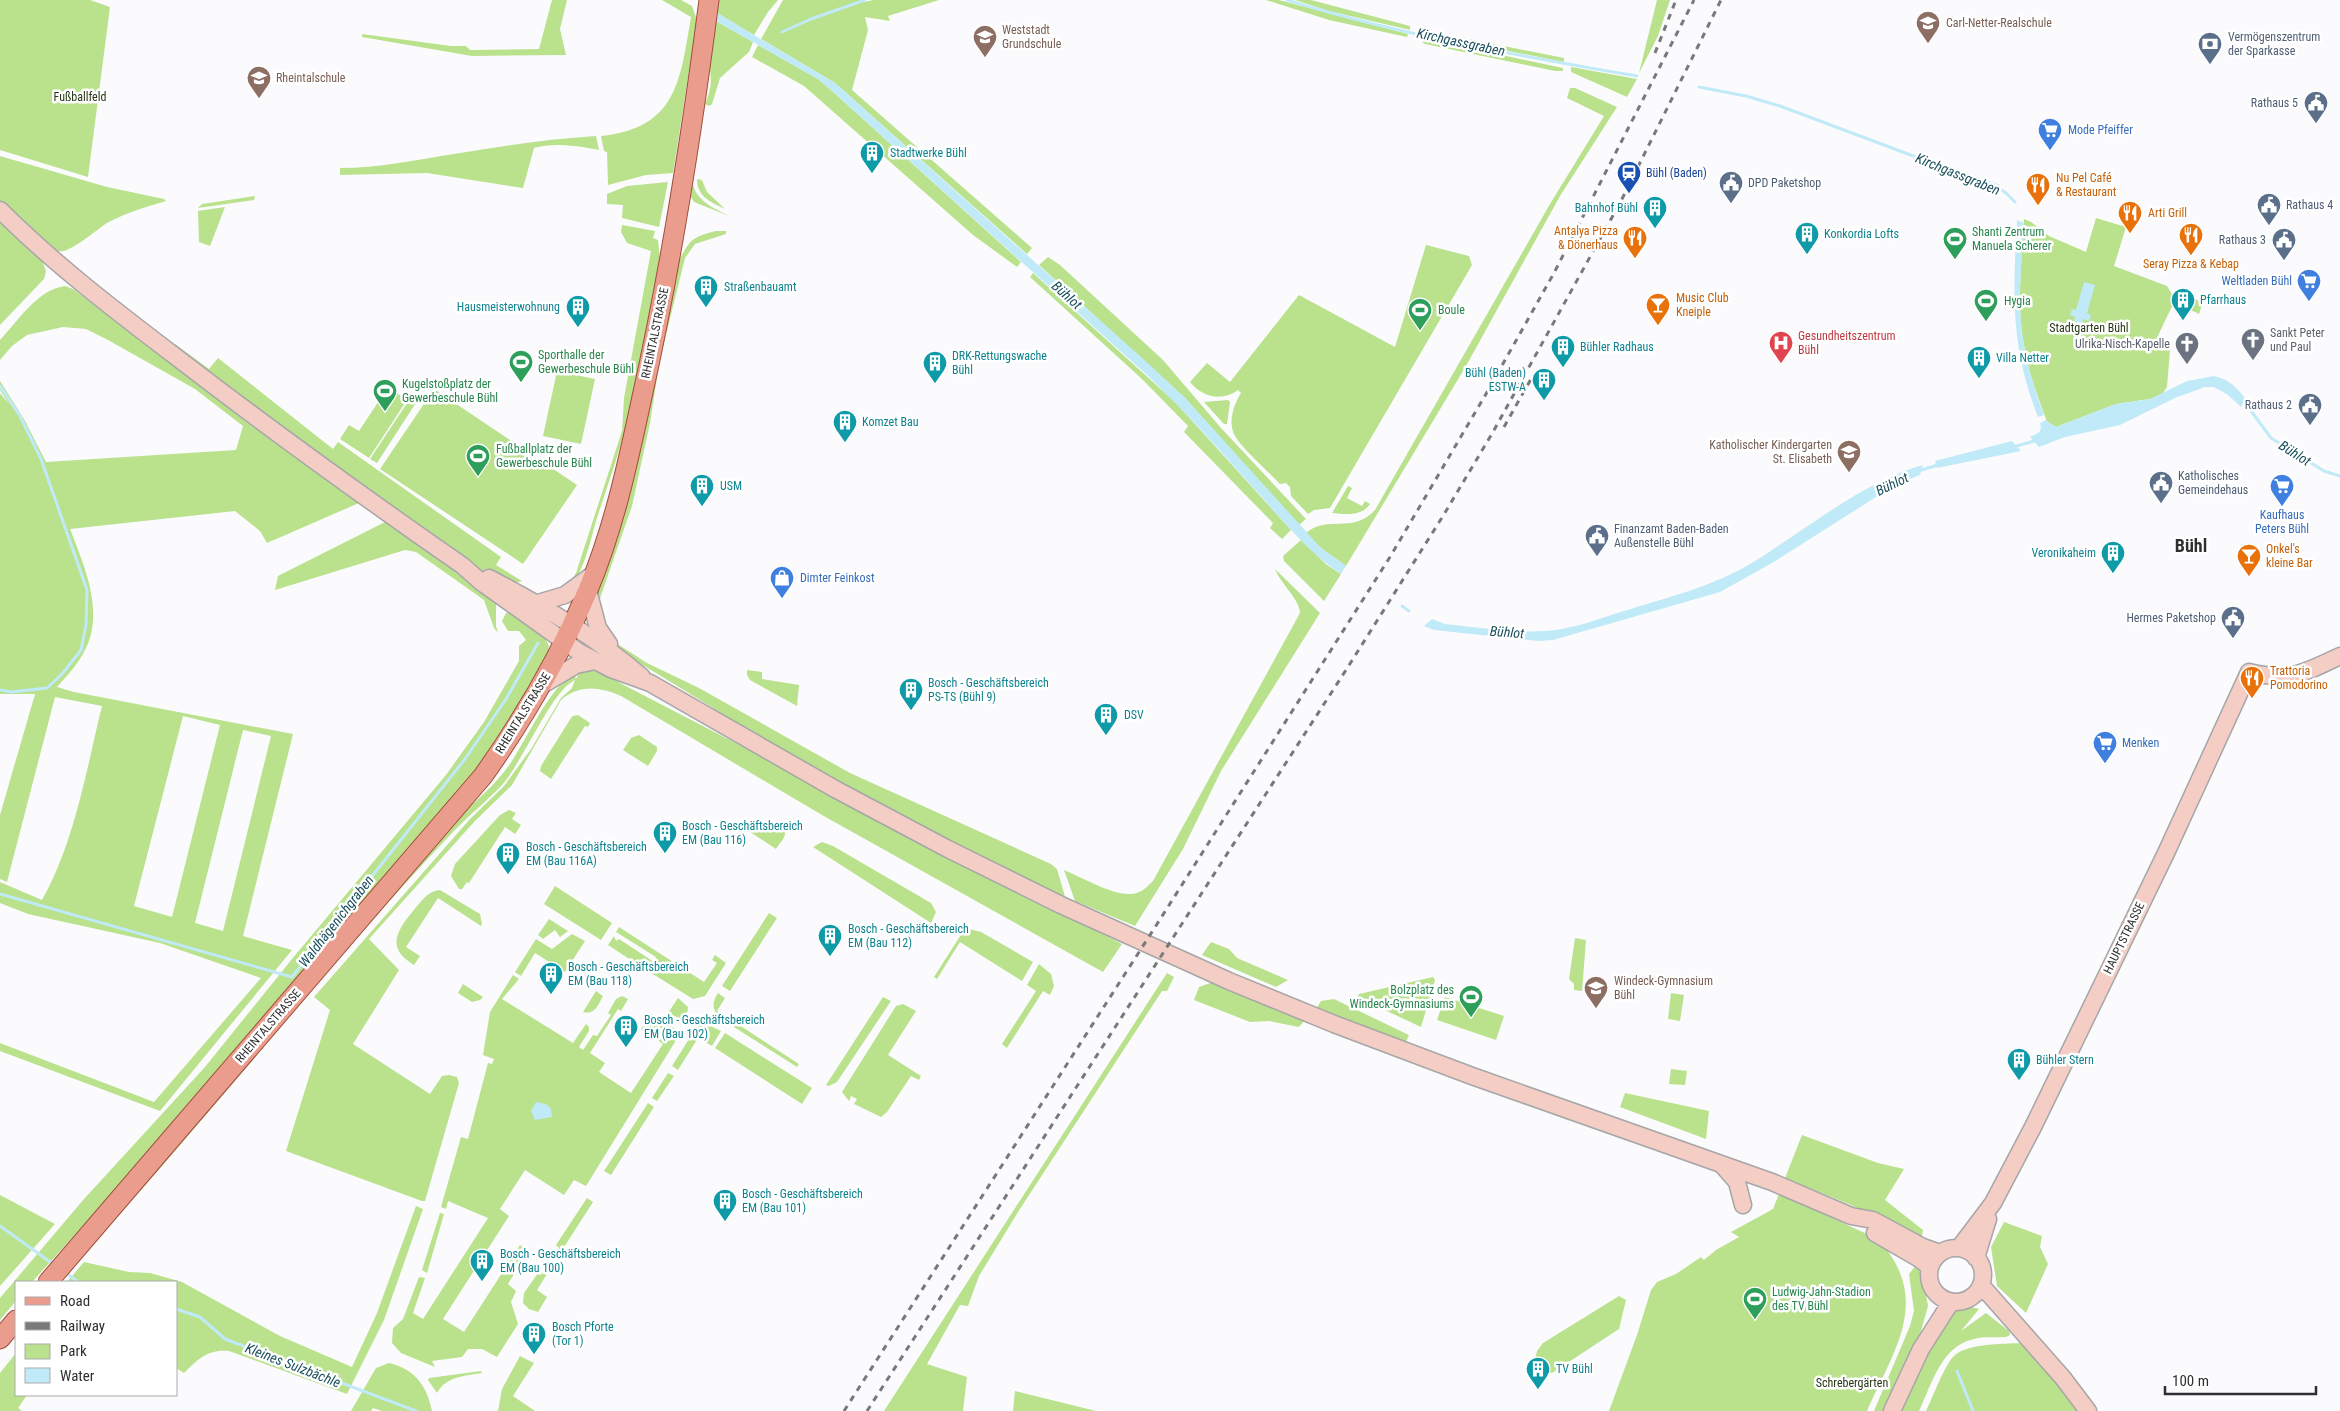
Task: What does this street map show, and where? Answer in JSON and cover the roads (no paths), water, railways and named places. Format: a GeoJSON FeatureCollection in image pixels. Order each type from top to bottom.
{"type":"FeatureCollection","features":[{"type":"Feature","properties":{"kind":"main road","name":"RHEINTALSTRASSE"},"geometry":{"type":"LineString","coordinates":[[49,1281],[483,776],[512,735],[542,685],[564,643],[591,581],[623,481],[668,272],[709,1]]}},
{"type":"Feature","properties":{"kind":"main road"},"geometry":{"type":"LineString","coordinates":[[0,1339],[15,1321]]}},
{"type":"Feature","properties":{"kind":"street"},"geometry":{"type":"LineString","coordinates":[[0,210],[63,267],[135,326],[261,422],[463,566],[481,582],[564,643],[596,661],[650,683],[765,750],[908,828],[1128,936],[1229,981],[1472,1076],[1772,1182],[1852,1216],[1873,1220],[1940,1253]]}},
{"type":"Feature","properties":{"kind":"street"},"geometry":{"type":"LineString","coordinates":[[463,566],[538,603],[573,624],[614,652],[650,683]]}},
{"type":"Feature","properties":{"kind":"street"},"geometry":{"type":"LineString","coordinates":[[538,603],[565,595],[591,581],[598,628],[614,652]]}},
{"type":"Feature","properties":{"kind":"street","name":"HAUPTSTRASSE"},"geometry":{"type":"LineString","coordinates":[[1959,1248],[1993,1203],[2033,1127],[2166,853],[2249,672],[2286,678],[2340,656]]}},
{"type":"Feature","properties":{"kind":"street"},"geometry":{"type":"LineString","coordinates":[[542,685],[576,665],[596,661]]}},
{"type":"Feature","properties":{"kind":"street"},"geometry":{"type":"LineString","coordinates":[[1722,1164],[1736,1182],[1743,1205]]}},
{"type":"Feature","properties":{"kind":"street","name":"HAUPTSTRASSE"},"geometry":{"type":"LineString","coordinates":[[1976,1258],[1993,1203]]}},
{"type":"Feature","properties":{"kind":"street"},"geometry":{"type":"LineString","coordinates":[[1852,1216],[1863,1226],[1930,1267]]}},
{"type":"Feature","properties":{"kind":"street"},"geometry":{"type":"LineString","coordinates":[[1959,1248],[1969,1252],[1976,1258],[1982,1271],[1976,1291],[1965,1301],[1951,1302],[1936,1294],[1928,1277],[1930,1267],[1940,1253],[1959,1248]]}},
{"type":"Feature","properties":{"kind":"street"},"geometry":{"type":"LineString","coordinates":[[1976,1291],[2024,1332],[2088,1411]]}},
{"type":"Feature","properties":{"kind":"street"},"geometry":{"type":"LineString","coordinates":[[1921,1349],[1936,1294]]}},
{"type":"Feature","properties":{"kind":"street"},"geometry":{"type":"LineString","coordinates":[[1892,1411],[1921,1349],[1951,1302]]}},
{"type":"Feature","properties":{"kind":"water"},"geometry":{"type":"Polygon","coordinates":[[[717,13],[835,83],[1151,366],[1185,398],[1321,548],[1346,566],[1341,574],[1318,557],[1297,537],[1204,434],[1147,375],[831,90],[818,79],[716,21],[717,13]]]}},
{"type":"Feature","properties":{"kind":"water"},"geometry":{"type":"Polygon","coordinates":[[[1954,168],[2000,185],[1998,192],[1951,174],[1954,168]]]}},
{"type":"Feature","properties":{"kind":"water"},"geometry":{"type":"Polygon","coordinates":[[[2017,220],[2024,223],[2020,286],[2022,335],[2035,389],[2044,415],[2038,417],[2022,367],[2018,343],[2015,297],[2017,220]]]}},
{"type":"Feature","properties":{"kind":"water"},"geometry":{"type":"Polygon","coordinates":[[[2084,282],[2095,285],[2087,313],[2091,315],[2089,321],[2083,319],[2082,324],[2074,322],[2075,317],[2070,315],[2072,309],[2076,310],[2084,282]]]}},
{"type":"Feature","properties":{"kind":"water"},"geometry":{"type":"Polygon","coordinates":[[[2214,376],[2228,382],[2243,395],[2246,399],[2241,407],[2228,395],[2214,387],[2205,387],[2175,398],[2120,425],[2065,437],[2039,447],[2030,437],[2039,432],[2041,429],[2040,423],[2046,420],[2056,427],[2116,404],[2150,399],[2187,381],[2214,376]]]}},
{"type":"Feature","properties":{"kind":"water"},"geometry":{"type":"Polygon","coordinates":[[[2012,441],[2021,451],[1937,468],[1935,461],[2012,441]]]}},
{"type":"Feature","properties":{"kind":"water"},"geometry":{"type":"Polygon","coordinates":[[[1923,465],[1920,475],[1895,485],[1772,563],[1720,592],[1553,640],[1538,641],[1434,630],[1424,626],[1432,619],[1445,624],[1519,631],[1564,629],[1675,596],[1740,570],[1858,494],[1901,472],[1923,465]]]}},
{"type":"Feature","properties":{"kind":"water"},"geometry":{"type":"Polygon","coordinates":[[[536,1102],[546,1104],[551,1109],[552,1117],[535,1120],[531,1111],[536,1102]]]}},
{"type":"Feature","properties":{"kind":"waterway","name":"Kirchgassgraben"},"geometry":{"type":"LineString","coordinates":[[782,32],[811,19],[865,0]]}},
{"type":"Feature","properties":{"kind":"waterway","name":"Kirchgassgraben"},"geometry":{"type":"LineString","coordinates":[[1287,0],[1417,34],[1637,76]]}},
{"type":"Feature","properties":{"kind":"waterway","name":"Kirchgassgraben"},"geometry":{"type":"LineString","coordinates":[[1699,87],[1746,96],[1780,106],[1956,172]]}},
{"type":"Feature","properties":{"kind":"waterway","name":"Kirchgassgraben"},"geometry":{"type":"LineString","coordinates":[[1997,187],[2015,202]]}},
{"type":"Feature","properties":{"kind":"waterway"},"geometry":{"type":"LineString","coordinates":[[0,386],[20,416],[41,459],[87,590],[86,625],[81,650],[62,674],[47,688],[11,692],[0,690]]}},
{"type":"Feature","properties":{"kind":"waterway","name":"Bühlot"},"geometry":{"type":"LineString","coordinates":[[2243,400],[2271,438],[2324,471],[2340,476]]}},
{"type":"Feature","properties":{"kind":"waterway","name":"Bühlot"},"geometry":{"type":"LineString","coordinates":[[2013,447],[2038,440]]}},
{"type":"Feature","properties":{"kind":"waterway","name":"Bühlot"},"geometry":{"type":"LineString","coordinates":[[1918,471],[1938,465]]}},
{"type":"Feature","properties":{"kind":"waterway","name":"Bühlot"},"geometry":{"type":"LineString","coordinates":[[1402,606],[1409,611]]}},
{"type":"Feature","properties":{"kind":"waterway","name":"Waldhägenichgraben"},"geometry":{"type":"LineString","coordinates":[[0,894],[292,977],[465,759],[506,699],[538,643]]}},
{"type":"Feature","properties":{"kind":"waterway","name":"Kleines Sulzbächle"},"geometry":{"type":"LineString","coordinates":[[0,1226],[53,1264]]}},
{"type":"Feature","properties":{"kind":"waterway","name":"Kleines Sulzbächle"},"geometry":{"type":"LineString","coordinates":[[65,1272],[77,1281]]}},
{"type":"Feature","properties":{"kind":"waterway","name":"Kleines Sulzbächle"},"geometry":{"type":"LineString","coordinates":[[178,1310],[200,1317],[225,1339],[416,1411]]}},
{"type":"Feature","properties":{"kind":"waterway"},"geometry":{"type":"LineString","coordinates":[[1957,1371],[1973,1411]]}},
{"type":"Feature","properties":{"kind":"railway"},"geometry":{"type":"LineString","coordinates":[[1655,53],[1676,0]]}},
{"type":"Feature","properties":{"kind":"railway"},"geometry":{"type":"LineString","coordinates":[[844,1411],[1390,557],[1486,394],[1554,273],[1694,0]]}},
{"type":"Feature","properties":{"kind":"railway"},"geometry":{"type":"LineString","coordinates":[[867,1411],[1346,670],[1443,516],[1493,432],[1621,201],[1721,0]]}},
{"type":"Feature","properties":{"kind":"railway"},"geometry":{"type":"LineString","coordinates":[[1504,427],[1531,379]]}},
{"type":"Feature","properties":{"kind":"place","name":"Carl-Netter-Realschule"},"geometry":{"type":"Point","coordinates":[1928,44]}},
{"type":"Feature","properties":{"kind":"place","name":"Weststadt Grundschule"},"geometry":{"type":"Point","coordinates":[985,58]}},
{"type":"Feature","properties":{"kind":"place","name":"Vermögenszentrum der Sparkasse"},"geometry":{"type":"Point","coordinates":[2210,65]}},
{"type":"Feature","properties":{"kind":"place","name":"Rheintalschule"},"geometry":{"type":"Point","coordinates":[259,99]}},
{"type":"Feature","properties":{"kind":"place","name":"Rathaus 5"},"geometry":{"type":"Point","coordinates":[2316,124]}},
{"type":"Feature","properties":{"kind":"place","name":"Mode Pfeiffer"},"geometry":{"type":"Point","coordinates":[2050,151]}},
{"type":"Feature","properties":{"kind":"place","name":"Stadtwerke Bühl"},"geometry":{"type":"Point","coordinates":[872,174]}},
{"type":"Feature","properties":{"kind":"place","name":"Bühl (Baden)"},"geometry":{"type":"Point","coordinates":[1629,194]}},
{"type":"Feature","properties":{"kind":"place","name":"DPD Paketshop"},"geometry":{"type":"Point","coordinates":[1731,204]}},
{"type":"Feature","properties":{"kind":"place","name":"Nu Pel Café & Restaurant"},"geometry":{"type":"Point","coordinates":[2038,206]}},
{"type":"Feature","properties":{"kind":"place","name":"Rathaus 4"},"geometry":{"type":"Point","coordinates":[2269,226]}},
{"type":"Feature","properties":{"kind":"place","name":"Bahnhof Bühl"},"geometry":{"type":"Point","coordinates":[1655,229]}},
{"type":"Feature","properties":{"kind":"place","name":"Arti Grill"},"geometry":{"type":"Point","coordinates":[2130,234]}},
{"type":"Feature","properties":{"kind":"place","name":"Konkordia Lofts"},"geometry":{"type":"Point","coordinates":[1807,255]}},
{"type":"Feature","properties":{"kind":"place","name":"Seray Pizza & Kebap"},"geometry":{"type":"Point","coordinates":[2191,256]}},
{"type":"Feature","properties":{"kind":"place","name":"Antalya Pizza & Dönerhaus"},"geometry":{"type":"Point","coordinates":[1635,259]}},
{"type":"Feature","properties":{"kind":"place","name":"Shanti Zentrum Manuela Scherer"},"geometry":{"type":"Point","coordinates":[1955,260]}},
{"type":"Feature","properties":{"kind":"place","name":"Rathaus 3"},"geometry":{"type":"Point","coordinates":[2284,261]}},
{"type":"Feature","properties":{"kind":"place","name":"Weltladen Bühl"},"geometry":{"type":"Point","coordinates":[2309,302]}},
{"type":"Feature","properties":{"kind":"place","name":"Straßenbauamt"},"geometry":{"type":"Point","coordinates":[706,308]}},
{"type":"Feature","properties":{"kind":"place","name":"Pfarrhaus"},"geometry":{"type":"Point","coordinates":[2183,321]}},
{"type":"Feature","properties":{"kind":"place","name":"Hygia"},"geometry":{"type":"Point","coordinates":[1986,322]}},
{"type":"Feature","properties":{"kind":"place","name":"Music Club Kneiple"},"geometry":{"type":"Point","coordinates":[1658,326]}},
{"type":"Feature","properties":{"kind":"place","name":"Hausmeisterwohnung"},"geometry":{"type":"Point","coordinates":[578,328]}},
{"type":"Feature","properties":{"kind":"place","name":"Boule"},"geometry":{"type":"Point","coordinates":[1420,331]}},
{"type":"Feature","properties":{"kind":"place","name":"Sankt Peter und Paul"},"geometry":{"type":"Point","coordinates":[2253,361]}},
{"type":"Feature","properties":{"kind":"place","name":"Gesundheitszentrum Bühl"},"geometry":{"type":"Point","coordinates":[1781,364]}},
{"type":"Feature","properties":{"kind":"place","name":"Ulrika-Nisch-Kapelle"},"geometry":{"type":"Point","coordinates":[2187,365]}},
{"type":"Feature","properties":{"kind":"place","name":"Bühler Radhaus"},"geometry":{"type":"Point","coordinates":[1563,368]}},
{"type":"Feature","properties":{"kind":"place","name":"Villa Netter"},"geometry":{"type":"Point","coordinates":[1979,379]}},
{"type":"Feature","properties":{"kind":"place","name":"Sporthalle der Gewerbeschule Bühl"},"geometry":{"type":"Point","coordinates":[521,383]}},
{"type":"Feature","properties":{"kind":"place","name":"DRK-Rettungswache Bühl"},"geometry":{"type":"Point","coordinates":[935,384]}},
{"type":"Feature","properties":{"kind":"place","name":"Bühl (Baden) ESTW-A"},"geometry":{"type":"Point","coordinates":[1544,401]}},
{"type":"Feature","properties":{"kind":"place","name":"Kugelstoßplatz der Gewerbeschule Bühl"},"geometry":{"type":"Point","coordinates":[385,412]}},
{"type":"Feature","properties":{"kind":"place","name":"Rathaus 2"},"geometry":{"type":"Point","coordinates":[2310,426]}},
{"type":"Feature","properties":{"kind":"place","name":"Komzet Bau"},"geometry":{"type":"Point","coordinates":[845,443]}},
{"type":"Feature","properties":{"kind":"place","name":"Katholischer Kindergarten St. Elisabeth"},"geometry":{"type":"Point","coordinates":[1849,473]}},
{"type":"Feature","properties":{"kind":"place","name":"Fußballplatz der Gewerbeschule Bühl"},"geometry":{"type":"Point","coordinates":[478,477]}},
{"type":"Feature","properties":{"kind":"place","name":"Katholisches Gemeindehaus"},"geometry":{"type":"Point","coordinates":[2161,504]}},
{"type":"Feature","properties":{"kind":"place","name":"USM"},"geometry":{"type":"Point","coordinates":[702,507]}},
{"type":"Feature","properties":{"kind":"place","name":"Kaufhaus Peters Bühl"},"geometry":{"type":"Point","coordinates":[2282,507]}},
{"type":"Feature","properties":{"kind":"place","name":"Finanzamt Baden-Baden Außenstelle Bühl"},"geometry":{"type":"Point","coordinates":[1597,557]}},
{"type":"Feature","properties":{"kind":"place","name":"Veronikaheim"},"geometry":{"type":"Point","coordinates":[2113,574]}},
{"type":"Feature","properties":{"kind":"place","name":"Onkel's kleine Bar"},"geometry":{"type":"Point","coordinates":[2249,577]}},
{"type":"Feature","properties":{"kind":"place","name":"Dimter Feinkost"},"geometry":{"type":"Point","coordinates":[782,599]}},
{"type":"Feature","properties":{"kind":"place","name":"Hermes Paketshop"},"geometry":{"type":"Point","coordinates":[2233,639]}},
{"type":"Feature","properties":{"kind":"place","name":"Trattoria Pomodorino"},"geometry":{"type":"Point","coordinates":[2252,699]}},
{"type":"Feature","properties":{"kind":"place","name":"Bosch - Geschäftsbereich PS-TS (Bühl 9)"},"geometry":{"type":"Point","coordinates":[911,711]}},
{"type":"Feature","properties":{"kind":"place","name":"DSV"},"geometry":{"type":"Point","coordinates":[1106,736]}},
{"type":"Feature","properties":{"kind":"place","name":"Menken"},"geometry":{"type":"Point","coordinates":[2105,764]}},
{"type":"Feature","properties":{"kind":"place","name":"Bosch - Geschäftsbereich EM (Bau 116)"},"geometry":{"type":"Point","coordinates":[665,854]}},
{"type":"Feature","properties":{"kind":"place","name":"Bosch - Geschäftsbereich EM (Bau 116A)"},"geometry":{"type":"Point","coordinates":[508,875]}},
{"type":"Feature","properties":{"kind":"place","name":"Bosch - Geschäftsbereich EM (Bau 112)"},"geometry":{"type":"Point","coordinates":[830,957]}},
{"type":"Feature","properties":{"kind":"place","name":"Bosch - Geschäftsbereich EM (Bau 118)"},"geometry":{"type":"Point","coordinates":[551,995]}},
{"type":"Feature","properties":{"kind":"place","name":"Windeck-Gymnasium Bühl"},"geometry":{"type":"Point","coordinates":[1596,1009]}},
{"type":"Feature","properties":{"kind":"place","name":"Bolzplatz des Windeck-Gymnasiums"},"geometry":{"type":"Point","coordinates":[1471,1018]}},
{"type":"Feature","properties":{"kind":"place","name":"Bosch - Geschäftsbereich EM (Bau 102)"},"geometry":{"type":"Point","coordinates":[626,1048]}},
{"type":"Feature","properties":{"kind":"place","name":"Bühler Stern"},"geometry":{"type":"Point","coordinates":[2019,1081]}},
{"type":"Feature","properties":{"kind":"place","name":"Bosch - Geschäftsbereich EM (Bau 101)"},"geometry":{"type":"Point","coordinates":[725,1222]}},
{"type":"Feature","properties":{"kind":"place","name":"Bosch - Geschäftsbereich EM (Bau 100)"},"geometry":{"type":"Point","coordinates":[482,1282]}},
{"type":"Feature","properties":{"kind":"place","name":"Ludwig-Jahn-Stadion des TV Bühl"},"geometry":{"type":"Point","coordinates":[1755,1320]}},
{"type":"Feature","properties":{"kind":"place","name":"Bosch Pforte (Tor 1)"},"geometry":{"type":"Point","coordinates":[534,1355]}},
{"type":"Feature","properties":{"kind":"place","name":"TV Bühl"},"geometry":{"type":"Point","coordinates":[1538,1390]}},
{"type":"Feature","properties":{"kind":"district","name":"Bühl"},"geometry":{"type":"Point","coordinates":[2191,545]}},
{"type":"Feature","properties":{"kind":"park label","name":"Fußballfeld"},"geometry":{"type":"Point","coordinates":[80,97]}},
{"type":"Feature","properties":{"kind":"park label","name":"Stadtgarten Bühl"},"geometry":{"type":"Point","coordinates":[2089,328]}},
{"type":"Feature","properties":{"kind":"park label","name":"Schrebergärten"},"geometry":{"type":"Point","coordinates":[1852,1383]}}]}
